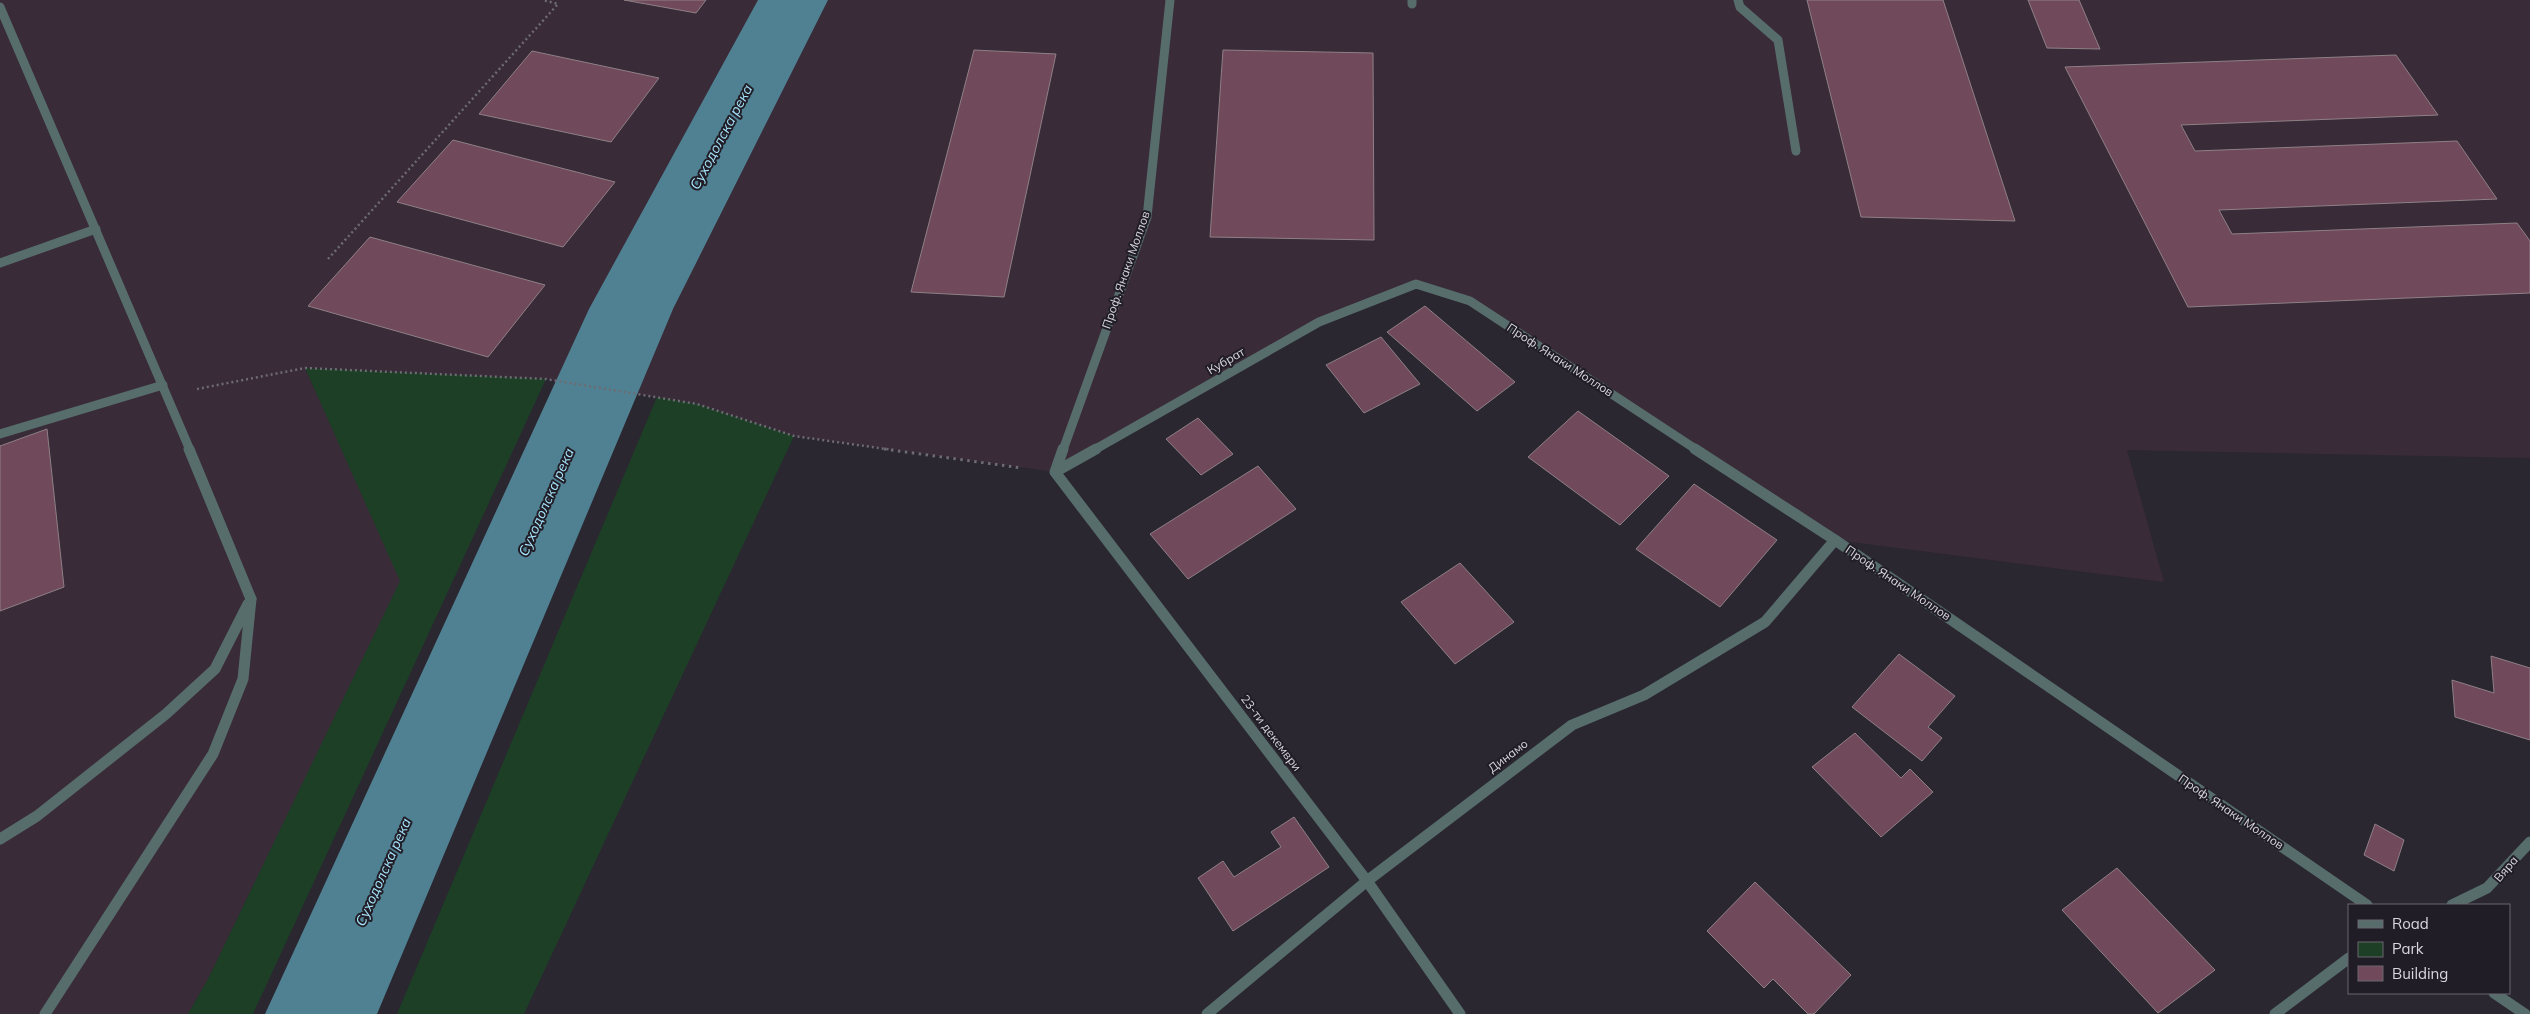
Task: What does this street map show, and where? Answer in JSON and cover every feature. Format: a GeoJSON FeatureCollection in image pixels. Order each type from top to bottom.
{"type":"FeatureCollection","features":[{"type":"Feature","properties":{"kind":"street","name":"Проф. Янаки Моллов"},"geometry":{"type":"LineString","coordinates":[[1055,472],[1147,217],[1170,0]]}},
{"type":"Feature","properties":{"kind":"street"},"geometry":{"type":"LineString","coordinates":[[1738,0],[1740,7],[1778,40],[1796,151]]}},
{"type":"Feature","properties":{"kind":"street"},"geometry":{"type":"LineString","coordinates":[[1,10],[163,385],[251,599],[242,679],[213,754],[45,1014]]}},
{"type":"Feature","properties":{"kind":"street"},"geometry":{"type":"LineString","coordinates":[[0,263],[96,229]]}},
{"type":"Feature","properties":{"kind":"street","name":"Проф. Янаки Моллов"},"geometry":{"type":"LineString","coordinates":[[1416,284],[1470,301],[1835,540],[2366,904]]}},
{"type":"Feature","properties":{"kind":"street","name":"Кубрат"},"geometry":{"type":"LineString","coordinates":[[1055,472],[1320,322],[1416,284]]}},
{"type":"Feature","properties":{"kind":"street"},"geometry":{"type":"LineString","coordinates":[[0,434],[163,385]]}},
{"type":"Feature","properties":{"kind":"street","name":"23-ти декември"},"geometry":{"type":"LineString","coordinates":[[1055,472],[1367,881],[1460,1014]]}},
{"type":"Feature","properties":{"kind":"street","name":"Динамо"},"geometry":{"type":"LineString","coordinates":[[1206,1014],[1367,881],[1572,725],[1644,695],[1765,622],[1835,540]]}},
{"type":"Feature","properties":{"kind":"street"},"geometry":{"type":"LineString","coordinates":[[0,839],[37,816],[166,714],[215,669],[251,599]]}},
{"type":"Feature","properties":{"kind":"street","name":"Вяра"},"geometry":{"type":"LineString","coordinates":[[2455,904],[2465,901],[2494,884],[2530,842]]}},
{"type":"Feature","properties":{"kind":"street"},"geometry":{"type":"LineString","coordinates":[[2275,1014],[2348,959]]}},
{"type":"Feature","properties":{"kind":"street"},"geometry":{"type":"LineString","coordinates":[[2495,994],[2525,1014]]}},
{"type":"Feature","properties":{"kind":"path"},"geometry":{"type":"LineString","coordinates":[[328,259],[558,4],[542,0]]}},
{"type":"Feature","properties":{"kind":"path"},"geometry":{"type":"LineString","coordinates":[[167,395],[305,368],[546,379],[697,404],[794,436],[1055,472]]}},
{"type":"Feature","properties":{"kind":"shaded area"},"geometry":{"type":"Polygon","coordinates":[[[0,0],[2530,0],[2530,458],[2127,450],[2164,582],[1835,540],[1470,301],[1416,284],[1319,322],[1055,472],[794,436],[697,404],[546,379],[305,368],[401,581],[208,979],[188,1014],[0,1014],[0,0]]]}},
{"type":"Feature","properties":{"kind":"green space"},"geometry":{"type":"Polygon","coordinates":[[[305,368],[546,379],[253,1014],[188,1014],[208,979],[400,581],[305,368]]]}},
{"type":"Feature","properties":{"kind":"green space"},"geometry":{"type":"Polygon","coordinates":[[[657,397],[697,404],[794,436],[524,1014],[397,1014],[657,397]]]}},
{"type":"Feature","properties":{"kind":"building"},"geometry":{"type":"Polygon","coordinates":[[[624,0],[706,0],[696,13],[624,0]]]}},
{"type":"Feature","properties":{"kind":"building"},"geometry":{"type":"Polygon","coordinates":[[[1807,0],[1943,0],[2015,221],[1861,217],[1807,0]]]}},
{"type":"Feature","properties":{"kind":"building"},"geometry":{"type":"Polygon","coordinates":[[[2028,0],[2079,0],[2100,49],[2047,48],[2028,0]]]}},
{"type":"Feature","properties":{"kind":"building"},"geometry":{"type":"Polygon","coordinates":[[[974,50],[1056,54],[1004,297],[911,292],[974,50]]]}},
{"type":"Feature","properties":{"kind":"building"},"geometry":{"type":"Polygon","coordinates":[[[1223,50],[1373,53],[1374,240],[1210,237],[1223,50]]]}},
{"type":"Feature","properties":{"kind":"building"},"geometry":{"type":"Polygon","coordinates":[[[532,51],[659,78],[611,142],[479,114],[532,51]]]}},
{"type":"Feature","properties":{"kind":"building"},"geometry":{"type":"Polygon","coordinates":[[[2396,55],[2438,115],[2181,125],[2195,151],[2457,141],[2497,199],[2219,210],[2232,234],[2517,223],[2530,241],[2530,293],[2188,307],[2065,67],[2396,55]]]}},
{"type":"Feature","properties":{"kind":"building"},"geometry":{"type":"Polygon","coordinates":[[[453,140],[615,182],[563,247],[397,202],[453,140]]]}},
{"type":"Feature","properties":{"kind":"building"},"geometry":{"type":"Polygon","coordinates":[[[370,237],[545,285],[488,357],[308,306],[370,237]]]}},
{"type":"Feature","properties":{"kind":"building"},"geometry":{"type":"Polygon","coordinates":[[[1425,306],[1515,382],[1477,411],[1387,332],[1425,306]]]}},
{"type":"Feature","properties":{"kind":"building"},"geometry":{"type":"Polygon","coordinates":[[[1381,337],[1420,384],[1364,413],[1326,365],[1381,337]]]}},
{"type":"Feature","properties":{"kind":"building"},"geometry":{"type":"Polygon","coordinates":[[[1578,411],[1669,476],[1620,525],[1528,457],[1578,411]]]}},
{"type":"Feature","properties":{"kind":"building"},"geometry":{"type":"Polygon","coordinates":[[[1198,418],[1233,454],[1201,475],[1166,439],[1198,418]]]}},
{"type":"Feature","properties":{"kind":"building"},"geometry":{"type":"Polygon","coordinates":[[[47,429],[64,587],[0,611],[0,446],[47,429]]]}},
{"type":"Feature","properties":{"kind":"building"},"geometry":{"type":"Polygon","coordinates":[[[1258,466],[1296,509],[1188,579],[1150,534],[1258,466]]]}},
{"type":"Feature","properties":{"kind":"building"},"geometry":{"type":"Polygon","coordinates":[[[1694,484],[1777,540],[1720,607],[1636,549],[1694,484]]]}},
{"type":"Feature","properties":{"kind":"building"},"geometry":{"type":"Polygon","coordinates":[[[1460,563],[1514,622],[1455,664],[1401,602],[1460,563]]]}},
{"type":"Feature","properties":{"kind":"building"},"geometry":{"type":"Polygon","coordinates":[[[1899,654],[1955,696],[1928,727],[1942,738],[1922,761],[1852,707],[1899,654]]]}},
{"type":"Feature","properties":{"kind":"building"},"geometry":{"type":"Polygon","coordinates":[[[2491,656],[2530,668],[2530,740],[2455,717],[2452,680],[2494,693],[2491,656]]]}},
{"type":"Feature","properties":{"kind":"building"},"geometry":{"type":"Polygon","coordinates":[[[1855,733],[1901,778],[1910,769],[1933,792],[1881,837],[1812,767],[1855,733]]]}},
{"type":"Feature","properties":{"kind":"building"},"geometry":{"type":"Polygon","coordinates":[[[1294,817],[1329,867],[1233,931],[1198,878],[1223,861],[1234,877],[1281,847],[1271,832],[1294,817]]]}},
{"type":"Feature","properties":{"kind":"building"},"geometry":{"type":"Polygon","coordinates":[[[2375,824],[2404,840],[2394,871],[2364,855],[2375,824]]]}},
{"type":"Feature","properties":{"kind":"building"},"geometry":{"type":"Polygon","coordinates":[[[2117,868],[2215,970],[2158,1013],[2062,910],[2117,868]]]}},
{"type":"Feature","properties":{"kind":"building"},"geometry":{"type":"Polygon","coordinates":[[[1755,882],[1851,975],[1814,1014],[1808,1014],[1773,979],[1764,988],[1707,931],[1755,882]]]}},
{"type":"Feature","properties":{"kind":"waterway","name":"Суходолска река"},"geometry":{"type":"LineString","coordinates":[[321,1014],[631,309],[793,0]]}}]}
